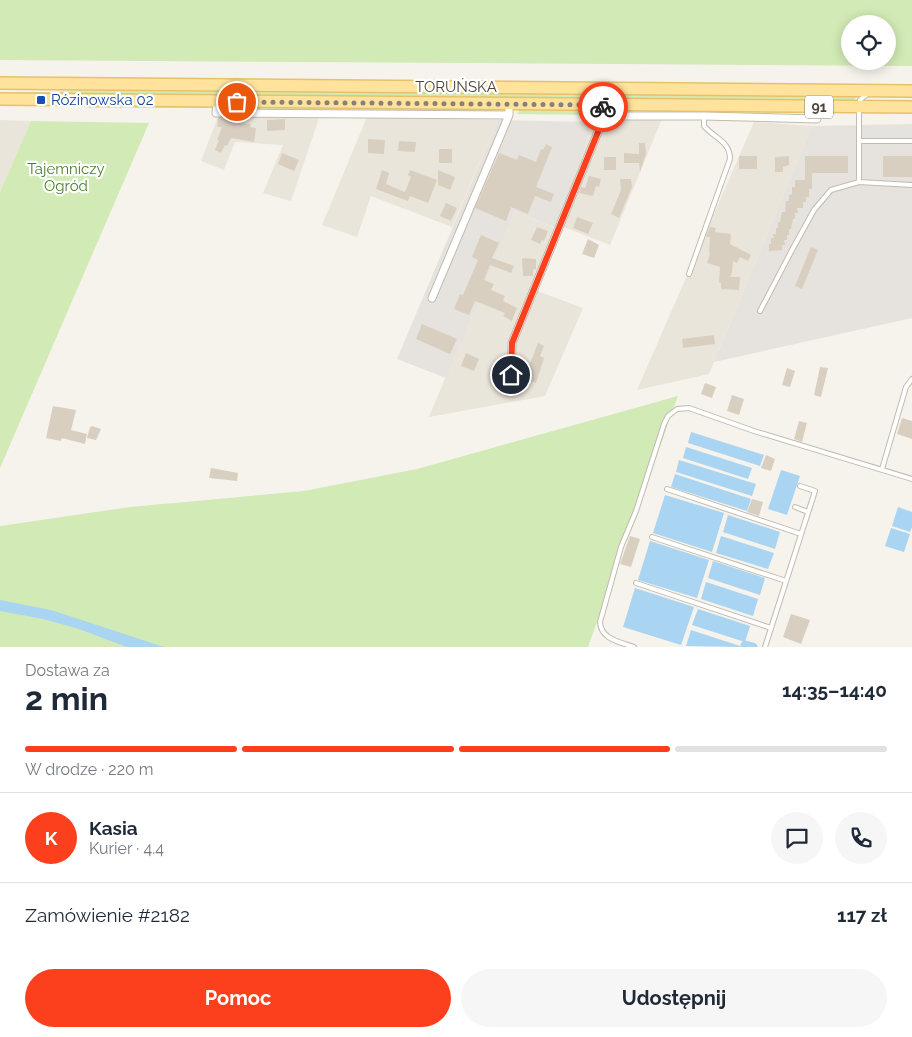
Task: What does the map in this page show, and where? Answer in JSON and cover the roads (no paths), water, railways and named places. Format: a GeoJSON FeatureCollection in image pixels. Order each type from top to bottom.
{"type":"FeatureCollection","features":[{"type":"Feature","properties":{"kind":"main road","name":"TORUŃSKA"},"geometry":{"type":"LineString","coordinates":[[0,83],[912,91]]}},
{"type":"Feature","properties":{"kind":"main road","name":"TORUŃSKA"},"geometry":{"type":"LineString","coordinates":[[0,99],[704,111],[912,107]]}},
{"type":"Feature","properties":{"kind":"street"},"geometry":{"type":"LineString","coordinates":[[432,298],[509,109]]}},
{"type":"Feature","properties":{"kind":"street"},"geometry":{"type":"LineString","coordinates":[[589,116],[603,110]]}},
{"type":"Feature","properties":{"kind":"street"},"geometry":{"type":"LineString","coordinates":[[511,388],[512,343],[594,141],[603,110]]}},
{"type":"Feature","properties":{"kind":"street"},"geometry":{"type":"LineString","coordinates":[[704,111],[818,119]]}},
{"type":"Feature","properties":{"kind":"lane"},"geometry":{"type":"LineString","coordinates":[[859,182],[860,100],[872,91]]}},
{"type":"Feature","properties":{"kind":"lane"},"geometry":{"type":"LineString","coordinates":[[689,274],[730,159],[730,150],[723,142],[711,135],[704,126],[704,111]]}},
{"type":"Feature","properties":{"kind":"lane"},"geometry":{"type":"LineString","coordinates":[[859,141],[912,141]]}},
{"type":"Feature","properties":{"kind":"lane"},"geometry":{"type":"LineString","coordinates":[[760,311],[814,210],[831,190],[859,182],[912,184]]}},
{"type":"Feature","properties":{"kind":"lane"},"geometry":{"type":"LineString","coordinates":[[882,470],[906,387],[912,379]]}},
{"type":"Feature","properties":{"kind":"lane"},"geometry":{"type":"LineString","coordinates":[[634,647],[606,636],[600,629],[600,622],[621,547],[636,511],[664,424],[672,412],[677,409],[689,408],[754,431],[912,479]]}},
{"type":"Feature","properties":{"kind":"lane"},"geometry":{"type":"LineString","coordinates":[[765,647],[815,491],[800,486]]}},
{"type":"Feature","properties":{"kind":"lane"},"geometry":{"type":"LineString","coordinates":[[667,489],[801,534]]}},
{"type":"Feature","properties":{"kind":"lane"},"geometry":{"type":"LineString","coordinates":[[795,507],[808,512]]}},
{"type":"Feature","properties":{"kind":"lane"},"geometry":{"type":"LineString","coordinates":[[652,537],[786,580]]}},
{"type":"Feature","properties":{"kind":"lane"},"geometry":{"type":"LineString","coordinates":[[636,583],[771,628]]}},
{"type":"Feature","properties":{"kind":"water"},"geometry":{"type":"Polygon","coordinates":[[[691,432],[764,455],[760,466],[688,443],[691,432]]]}},
{"type":"Feature","properties":{"kind":"water"},"geometry":{"type":"Polygon","coordinates":[[[686,447],[752,468],[748,479],[683,458],[686,447]]]}},
{"type":"Feature","properties":{"kind":"water"},"geometry":{"type":"Polygon","coordinates":[[[679,460],[756,484],[752,496],[676,472],[679,460]]]}},
{"type":"Feature","properties":{"kind":"water"},"geometry":{"type":"Polygon","coordinates":[[[781,470],[800,476],[787,515],[768,509],[781,470]]]}},
{"type":"Feature","properties":{"kind":"water"},"geometry":{"type":"Polygon","coordinates":[[[675,474],[751,499],[747,511],[671,487],[675,474]]]}},
{"type":"Feature","properties":{"kind":"water"},"geometry":{"type":"Polygon","coordinates":[[[665,495],[724,513],[712,552],[653,533],[665,495]]]}},
{"type":"Feature","properties":{"kind":"water"},"geometry":{"type":"Polygon","coordinates":[[[898,507],[912,512],[910,532],[892,526],[898,507]]]}},
{"type":"Feature","properties":{"kind":"water"},"geometry":{"type":"Polygon","coordinates":[[[728,515],[780,532],[775,549],[723,532],[728,515]]]}},
{"type":"Feature","properties":{"kind":"water"},"geometry":{"type":"Polygon","coordinates":[[[891,528],[910,534],[904,552],[885,546],[891,528]]]}},
{"type":"Feature","properties":{"kind":"water"},"geometry":{"type":"Polygon","coordinates":[[[721,536],[774,553],[768,569],[716,553],[721,536]]]}},
{"type":"Feature","properties":{"kind":"water"},"geometry":{"type":"Polygon","coordinates":[[[650,541],[709,560],[697,598],[638,580],[650,541]]]}},
{"type":"Feature","properties":{"kind":"water"},"geometry":{"type":"Polygon","coordinates":[[[713,561],[765,578],[760,595],[708,578],[713,561]]]}},
{"type":"Feature","properties":{"kind":"water"},"geometry":{"type":"Polygon","coordinates":[[[706,582],[758,599],[753,616],[701,599],[706,582]]]}},
{"type":"Feature","properties":{"kind":"water"},"geometry":{"type":"Polygon","coordinates":[[[635,588],[694,607],[681,645],[623,627],[635,588]]]}},
{"type":"Feature","properties":{"kind":"water"},"geometry":{"type":"Polygon","coordinates":[[[0,600],[51,610],[164,647],[127,647],[76,628],[43,619],[0,611],[0,600]]]}},
{"type":"Feature","properties":{"kind":"water"},"geometry":{"type":"Polygon","coordinates":[[[698,609],[750,626],[745,642],[692,625],[698,609]]]}},
{"type":"Feature","properties":{"kind":"water"},"geometry":{"type":"Polygon","coordinates":[[[691,630],[743,647],[686,646],[691,630]]]}},
{"type":"Feature","properties":{"kind":"waterway"},"geometry":{"type":"LineString","coordinates":[[745,645],[753,647]]}},
{"type":"Feature","properties":{"kind":"place","name":"Rózinowska 02"},"geometry":{"type":"Point","coordinates":[41,100]}},
{"type":"Feature","properties":{"kind":"park label","name":"Tajemniczy Ogród"},"geometry":{"type":"Point","coordinates":[66,178]}}]}
